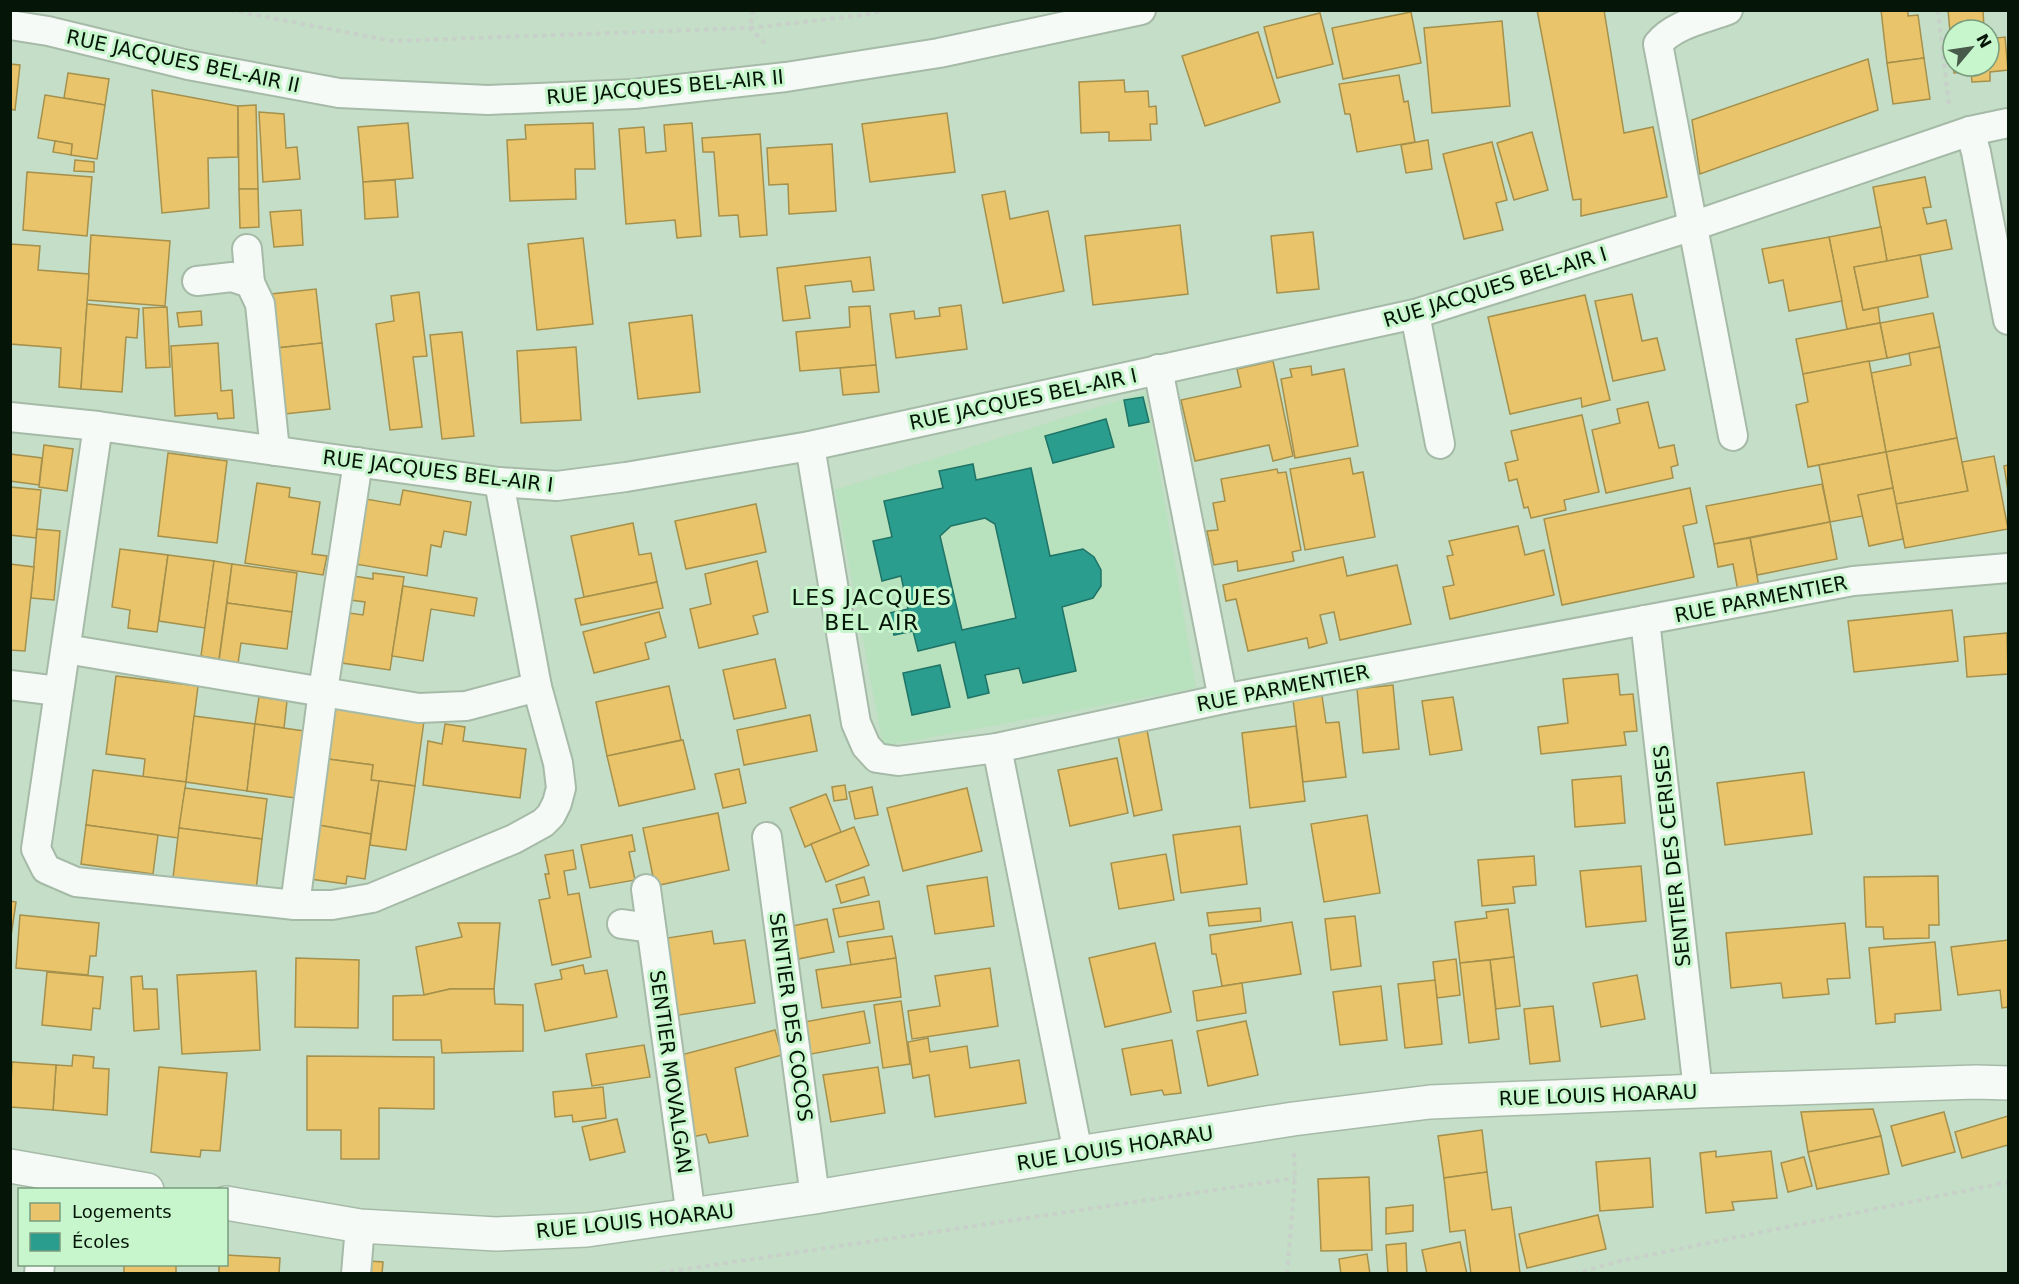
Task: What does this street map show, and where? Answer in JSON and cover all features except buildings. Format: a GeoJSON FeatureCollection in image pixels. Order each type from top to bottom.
{"type":"FeatureCollection","features":[{"type":"Feature","properties":{"kind":"main road","name":"RUE LOUIS HOARAU"},"geometry":{"type":"LineString","coordinates":[[228,1203],[360,1226],[496,1234],[587,1230],[815,1197],[1293,1119],[1430,1102],[1698,1091],[2008,1083]]}},
{"type":"Feature","properties":{"kind":"main road"},"geometry":{"type":"LineString","coordinates":[[10,1166],[49,1181],[125,1188]]}},
{"type":"Feature","properties":{"kind":"street","name":"RUE JACQUES BEL-AIR II"},"geometry":{"type":"LineString","coordinates":[[10,25],[48,31],[188,65],[339,93],[488,100],[634,94],[786,77],[939,53],[1141,10]]}},
{"type":"Feature","properties":{"kind":"street"},"geometry":{"type":"LineString","coordinates":[[1728,10],[1676,29],[1658,44],[1733,436]]}},
{"type":"Feature","properties":{"kind":"street","name":"RUE JACQUES BEL-AIR I"},"geometry":{"type":"LineString","coordinates":[[10,417],[98,426],[499,482],[557,486],[626,477],[810,446],[1415,314],[1693,226],[1961,134],[2008,123]]}},
{"type":"Feature","properties":{"kind":"street"},"geometry":{"type":"LineString","coordinates":[[1961,134],[1976,152],[2008,320]]}},
{"type":"Feature","properties":{"kind":"street"},"geometry":{"type":"LineString","coordinates":[[247,249],[250,283],[260,304],[275,451]]}},
{"type":"Feature","properties":{"kind":"street"},"geometry":{"type":"LineString","coordinates":[[196,281],[232,277],[250,283]]}},
{"type":"Feature","properties":{"kind":"street"},"geometry":{"type":"LineString","coordinates":[[1415,314],[1440,444]]}},
{"type":"Feature","properties":{"kind":"street"},"geometry":{"type":"LineString","coordinates":[[1158,369],[1223,699]]}},
{"type":"Feature","properties":{"kind":"street"},"geometry":{"type":"LineString","coordinates":[[98,426],[36,849],[46,869],[76,882],[295,904],[332,905],[372,898],[514,839],[543,823],[551,815],[561,788],[558,763],[537,687],[499,482]]}},
{"type":"Feature","properties":{"kind":"street","name":"RUE PARMENTIER"},"geometry":{"type":"LineString","coordinates":[[810,446],[856,723],[866,746],[878,758],[898,761],[997,748],[1223,699],[1853,581],[2008,568]]}},
{"type":"Feature","properties":{"kind":"street"},"geometry":{"type":"LineString","coordinates":[[295,904],[323,692],[358,462]]}},
{"type":"Feature","properties":{"kind":"street","name":"SENTIER DES CERISES"},"geometry":{"type":"LineString","coordinates":[[1645,620],[1698,1091]]}},
{"type":"Feature","properties":{"kind":"street"},"geometry":{"type":"LineString","coordinates":[[66,649],[419,708],[466,706],[537,687]]}},
{"type":"Feature","properties":{"kind":"street"},"geometry":{"type":"LineString","coordinates":[[10,685],[58,692]]}},
{"type":"Feature","properties":{"kind":"street"},"geometry":{"type":"LineString","coordinates":[[997,748],[1078,1153]]}},
{"type":"Feature","properties":{"kind":"street","name":"SENTIER DES COCOS"},"geometry":{"type":"LineString","coordinates":[[766,837],[815,1197]]}},
{"type":"Feature","properties":{"kind":"street","name":"SENTIER MOVALGAN"},"geometry":{"type":"LineString","coordinates":[[646,889],[691,1216]]}},
{"type":"Feature","properties":{"kind":"street"},"geometry":{"type":"LineString","coordinates":[[622,924],[651,928]]}},
{"type":"Feature","properties":{"kind":"street"},"geometry":{"type":"LineString","coordinates":[[356,1274],[360,1226]]}},
{"type":"Feature","properties":{"kind":"path"},"geometry":{"type":"LineString","coordinates":[[230,10],[392,41],[750,27],[864,15],[886,10]]}},
{"type":"Feature","properties":{"kind":"path"},"geometry":{"type":"LineString","coordinates":[[750,27],[753,10]]}},
{"type":"Feature","properties":{"kind":"path"},"geometry":{"type":"LineString","coordinates":[[1938,10],[1961,134]]}},
{"type":"Feature","properties":{"kind":"path"},"geometry":{"type":"LineString","coordinates":[[750,27],[771,49],[786,77]]}},
{"type":"Feature","properties":{"kind":"path"},"geometry":{"type":"LineString","coordinates":[[1287,1274],[1295,1178],[1293,1119]]}},
{"type":"Feature","properties":{"kind":"path"},"geometry":{"type":"LineString","coordinates":[[652,1274],[1295,1178]]}},
{"type":"Feature","properties":{"kind":"path"},"geometry":{"type":"LineString","coordinates":[[1574,1274],[1620,1261],[2008,1182]]}},
{"type":"Feature","properties":{"kind":"shaded area"},"geometry":{"type":"Polygon","coordinates":[[[1146,392],[1196,688],[883,746],[835,490],[1146,392]]]}},
{"type":"Feature","properties":{"kind":"district","name":"LES JACQUES BEL AIR"},"geometry":{"type":"Point","coordinates":[872,610]}}]}
